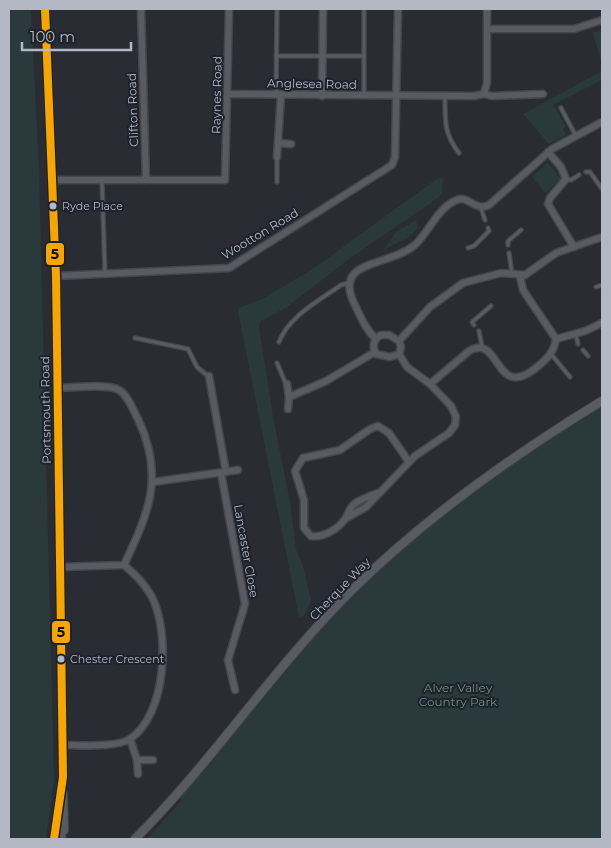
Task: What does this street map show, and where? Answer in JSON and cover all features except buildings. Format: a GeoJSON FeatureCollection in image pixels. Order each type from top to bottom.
{"type":"FeatureCollection","features":[{"type":"Feature","properties":{"kind":"main road","name":"Portsmouth Road"},"geometry":{"type":"LineString","coordinates":[[45,9],[56,276],[63,777],[60,810],[54,839]]}},
{"type":"Feature","properties":{"kind":"main road","name":"Portsmouth Road"},"geometry":{"type":"LineString","coordinates":[[60,810],[63,839]]}},
{"type":"Feature","properties":{"kind":"street","name":"Clifton Road"},"geometry":{"type":"LineString","coordinates":[[141,9],[146,180]]}},
{"type":"Feature","properties":{"kind":"street","name":"Raynes Road"},"geometry":{"type":"LineString","coordinates":[[146,180],[225,180],[229,9]]}},
{"type":"Feature","properties":{"kind":"street"},"geometry":{"type":"LineString","coordinates":[[322,96],[323,9]]}},
{"type":"Feature","properties":{"kind":"street"},"geometry":{"type":"LineString","coordinates":[[396,97],[398,9]]}},
{"type":"Feature","properties":{"kind":"street"},"geometry":{"type":"LineString","coordinates":[[484,94],[487,83],[487,9]]}},
{"type":"Feature","properties":{"kind":"street"},"geometry":{"type":"LineString","coordinates":[[487,29],[574,29],[602,20]]}},
{"type":"Feature","properties":{"kind":"street","name":"Anglesea Road"},"geometry":{"type":"LineString","coordinates":[[228,94],[396,97],[544,94]]}},
{"type":"Feature","properties":{"kind":"street"},"geometry":{"type":"LineString","coordinates":[[277,157],[278,95]]}},
{"type":"Feature","properties":{"kind":"street","name":"Wootton Road"},"geometry":{"type":"LineString","coordinates":[[56,276],[222,270],[235,265],[392,165],[395,157],[396,97]]}},
{"type":"Feature","properties":{"kind":"street"},"geometry":{"type":"LineString","coordinates":[[375,352],[376,339],[362,320],[350,295],[348,284],[350,277],[358,270],[409,250],[451,203],[464,199],[481,208],[488,206],[548,152],[602,122]]}},
{"type":"Feature","properties":{"kind":"street"},"geometry":{"type":"LineString","coordinates":[[278,143],[291,144]]}},
{"type":"Feature","properties":{"kind":"street"},"geometry":{"type":"LineString","coordinates":[[548,152],[561,167],[566,179],[552,195],[548,204],[574,247]]}},
{"type":"Feature","properties":{"kind":"street"},"geometry":{"type":"LineString","coordinates":[[52,180],[146,180]]}},
{"type":"Feature","properties":{"kind":"street"},"geometry":{"type":"LineString","coordinates":[[399,341],[430,307],[462,283],[501,273],[520,276],[530,273],[556,253],[602,237]]}},
{"type":"Feature","properties":{"kind":"street"},"geometry":{"type":"LineString","coordinates":[[520,276],[523,290],[556,339]]}},
{"type":"Feature","properties":{"kind":"street"},"geometry":{"type":"LineString","coordinates":[[556,339],[575,334],[602,323]]}},
{"type":"Feature","properties":{"kind":"street"},"geometry":{"type":"LineString","coordinates":[[376,339],[385,335],[399,341],[401,347],[399,354],[407,367],[430,384],[451,406],[456,417],[455,424],[449,433],[409,462],[378,493],[359,501],[350,510],[345,519],[326,534],[315,537],[307,533],[304,528],[304,500],[295,471],[300,461],[308,457],[340,450],[370,429],[378,426],[389,433],[409,462]]}},
{"type":"Feature","properties":{"kind":"street"},"geometry":{"type":"LineString","coordinates":[[430,384],[469,351],[482,348],[490,354],[505,373],[514,379],[527,376],[551,354],[556,339]]}},
{"type":"Feature","properties":{"kind":"street"},"geometry":{"type":"LineString","coordinates":[[375,352],[386,357],[399,354]]}},
{"type":"Feature","properties":{"kind":"street"},"geometry":{"type":"LineString","coordinates":[[289,397],[326,382],[375,352]]}},
{"type":"Feature","properties":{"kind":"street","name":"Lancaster Close"},"geometry":{"type":"LineString","coordinates":[[209,376],[245,604],[228,660],[235,690]]}},
{"type":"Feature","properties":{"kind":"street"},"geometry":{"type":"LineString","coordinates":[[287,384],[288,409]]}},
{"type":"Feature","properties":{"kind":"street"},"geometry":{"type":"LineString","coordinates":[[58,388],[119,389],[127,398],[142,427],[150,451],[153,482],[147,514],[124,565]]}},
{"type":"Feature","properties":{"kind":"street","name":"Cherque Way"},"geometry":{"type":"LineString","coordinates":[[135,839],[172,799],[291,657],[353,589],[430,520],[482,478],[602,401]]}},
{"type":"Feature","properties":{"kind":"street"},"geometry":{"type":"LineString","coordinates":[[153,482],[238,470]]}},
{"type":"Feature","properties":{"kind":"street"},"geometry":{"type":"LineString","coordinates":[[60,567],[124,565],[135,574],[152,597],[158,614],[163,645],[162,670],[152,708],[139,730],[130,739],[112,744],[62,745]]}},
{"type":"Feature","properties":{"kind":"street"},"geometry":{"type":"LineString","coordinates":[[130,739],[137,760],[138,774]]}},
{"type":"Feature","properties":{"kind":"street"},"geometry":{"type":"LineString","coordinates":[[137,760],[153,760]]}},
{"type":"Feature","properties":{"kind":"street"},"geometry":{"type":"LineString","coordinates":[[63,777],[63,839]]}},
{"type":"Feature","properties":{"kind":"lane"},"geometry":{"type":"LineString","coordinates":[[277,9],[276,56],[278,95]]}},
{"type":"Feature","properties":{"kind":"lane"},"geometry":{"type":"LineString","coordinates":[[364,9],[364,96]]}},
{"type":"Feature","properties":{"kind":"lane"},"geometry":{"type":"LineString","coordinates":[[276,56],[364,56]]}},
{"type":"Feature","properties":{"kind":"lane"},"geometry":{"type":"LineString","coordinates":[[445,97],[446,131],[449,140],[459,153]]}},
{"type":"Feature","properties":{"kind":"lane"},"geometry":{"type":"LineString","coordinates":[[561,108],[576,136]]}},
{"type":"Feature","properties":{"kind":"lane"},"geometry":{"type":"LineString","coordinates":[[277,157],[277,182]]}},
{"type":"Feature","properties":{"kind":"lane"},"geometry":{"type":"LineString","coordinates":[[586,172],[590,172],[602,189]]}},
{"type":"Feature","properties":{"kind":"lane"},"geometry":{"type":"LineString","coordinates":[[566,179],[571,180],[579,175]]}},
{"type":"Feature","properties":{"kind":"lane"},"geometry":{"type":"LineString","coordinates":[[102,180],[104,274]]}},
{"type":"Feature","properties":{"kind":"lane"},"geometry":{"type":"LineString","coordinates":[[481,208],[485,220]]}},
{"type":"Feature","properties":{"kind":"lane"},"geometry":{"type":"LineString","coordinates":[[468,248],[474,246],[489,231],[488,228]]}},
{"type":"Feature","properties":{"kind":"lane"},"geometry":{"type":"LineString","coordinates":[[508,245],[508,241],[521,230]]}},
{"type":"Feature","properties":{"kind":"lane"},"geometry":{"type":"LineString","coordinates":[[509,253],[512,274]]}},
{"type":"Feature","properties":{"kind":"lane"},"geometry":{"type":"LineString","coordinates":[[279,342],[285,329],[299,315],[341,285],[348,284]]}},
{"type":"Feature","properties":{"kind":"lane"},"geometry":{"type":"LineString","coordinates":[[596,287],[602,286]]}},
{"type":"Feature","properties":{"kind":"lane"},"geometry":{"type":"LineString","coordinates":[[474,325],[472,322],[491,306]]}},
{"type":"Feature","properties":{"kind":"lane"},"geometry":{"type":"LineString","coordinates":[[479,330],[482,348]]}},
{"type":"Feature","properties":{"kind":"lane"},"geometry":{"type":"LineString","coordinates":[[575,334],[578,344]]}},
{"type":"Feature","properties":{"kind":"lane"},"geometry":{"type":"LineString","coordinates":[[135,338],[188,349],[197,367],[209,376]]}},
{"type":"Feature","properties":{"kind":"lane"},"geometry":{"type":"LineString","coordinates":[[583,350],[588,356]]}},
{"type":"Feature","properties":{"kind":"lane"},"geometry":{"type":"LineString","coordinates":[[551,354],[570,377]]}},
{"type":"Feature","properties":{"kind":"lane"},"geometry":{"type":"LineString","coordinates":[[277,363],[287,384]]}},
{"type":"Feature","properties":{"kind":"green space"},"geometry":{"type":"Polygon","coordinates":[[[9,9],[31,9],[39,170],[54,780],[46,839],[9,839],[9,9]]]}},
{"type":"Feature","properties":{"kind":"green space"},"geometry":{"type":"Polygon","coordinates":[[[602,29],[602,65],[593,33],[602,29]]]}},
{"type":"Feature","properties":{"kind":"green space"},"geometry":{"type":"Polygon","coordinates":[[[602,71],[602,80],[553,105],[566,127],[563,129],[566,135],[549,144],[523,114],[602,71]]]}},
{"type":"Feature","properties":{"kind":"green space"},"geometry":{"type":"Polygon","coordinates":[[[548,163],[561,179],[545,193],[532,177],[548,163]]]}},
{"type":"Feature","properties":{"kind":"green space"},"geometry":{"type":"Polygon","coordinates":[[[438,178],[443,179],[442,193],[438,198],[349,259],[287,307],[261,321],[259,326],[273,417],[290,501],[296,549],[304,569],[311,601],[304,616],[299,617],[238,311],[239,308],[262,299],[314,268],[438,178]]]}},
{"type":"Feature","properties":{"kind":"green space"},"geometry":{"type":"Polygon","coordinates":[[[416,220],[418,228],[409,237],[384,250],[395,233],[416,220]]]}},
{"type":"Feature","properties":{"kind":"green space","name":"Alver Valley Country Park"},"geometry":{"type":"Polygon","coordinates":[[[602,403],[602,839],[147,839],[182,800],[180,798],[291,657],[437,514],[548,434],[602,403]]]}},
{"type":"Feature","properties":{"kind":"transit line","name":"5"},"geometry":{"type":"LineString","coordinates":[[45,9],[56,276],[63,777],[54,839]]}},
{"type":"Feature","properties":{"kind":"place","name":"Ryde Place"},"geometry":{"type":"Point","coordinates":[53,206]}},
{"type":"Feature","properties":{"kind":"place","name":"Chester Crescent"},"geometry":{"type":"Point","coordinates":[61,659]}}]}
